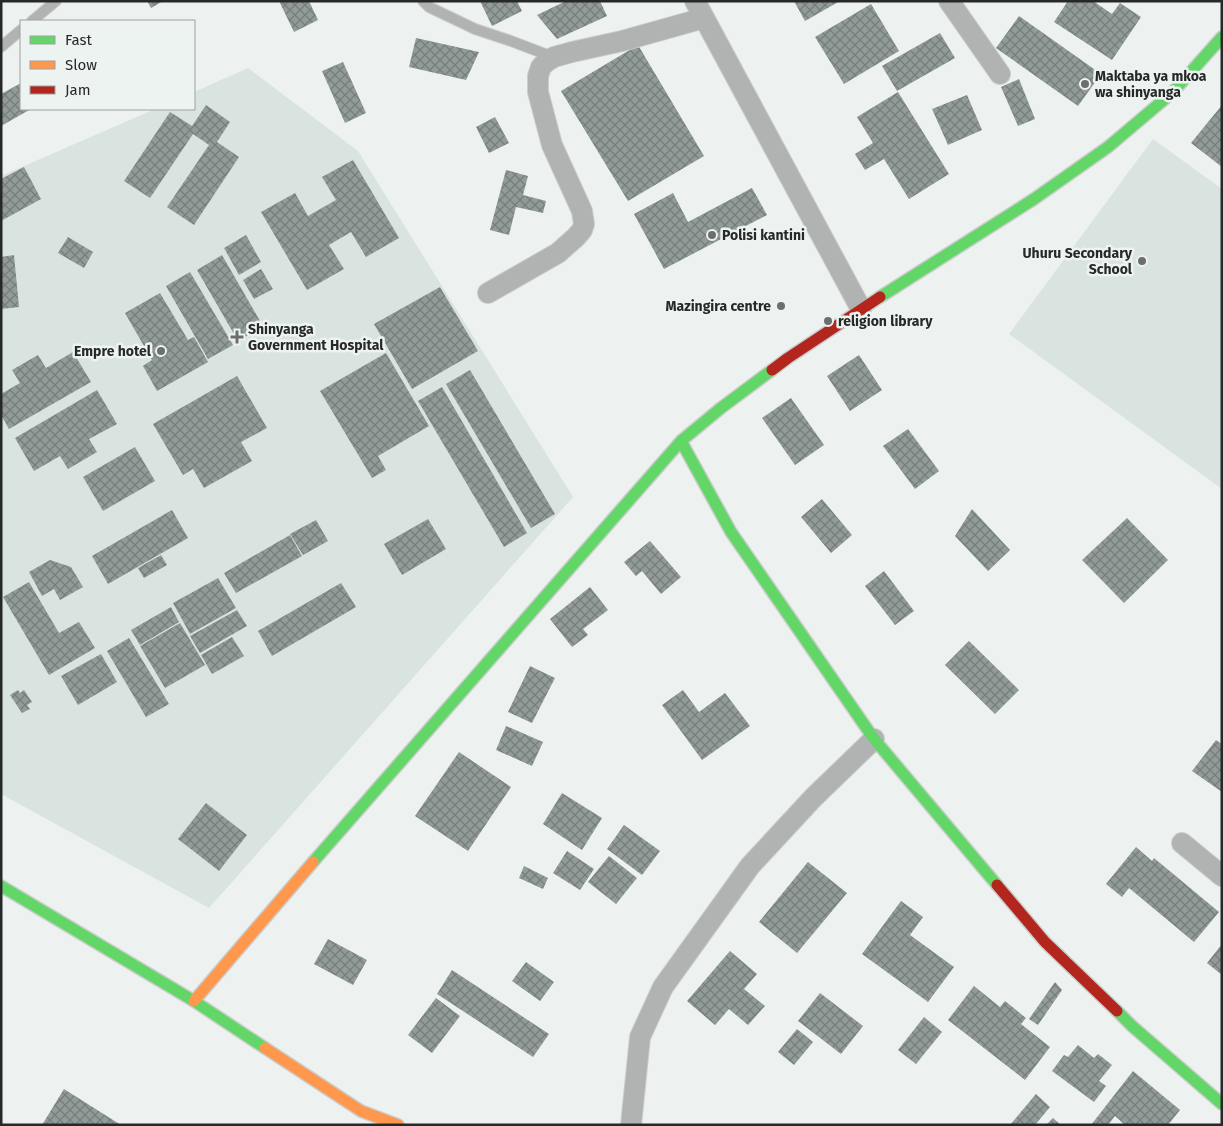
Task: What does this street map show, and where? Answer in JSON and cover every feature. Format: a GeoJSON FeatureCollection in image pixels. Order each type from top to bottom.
{"type":"FeatureCollection","features":[{"type":"Feature","properties":{"kind":"street"},"geometry":{"type":"LineString","coordinates":[[949,1],[1000,74]]}},
{"type":"Feature","properties":{"kind":"street"},"geometry":{"type":"LineString","coordinates":[[488,292],[558,253],[576,238],[584,224],[582,211],[552,145],[538,92],[538,76],[541,67],[554,57],[622,41],[700,10],[861,309]]}},
{"type":"Feature","properties":{"kind":"street"},"geometry":{"type":"LineString","coordinates":[[194,1001],[263,919],[681,441],[720,408],[788,358],[861,309],[1034,200],[1108,147],[1173,92],[1222,37]]}},
{"type":"Feature","properties":{"kind":"street"},"geometry":{"type":"LineString","coordinates":[[681,441],[731,532],[874,738],[1045,942],[1132,1026],[1222,1104]]}},
{"type":"Feature","properties":{"kind":"street"},"geometry":{"type":"LineString","coordinates":[[631,1125],[640,1037],[663,987],[750,866],[813,798],[874,738]]}},
{"type":"Feature","properties":{"kind":"street"},"geometry":{"type":"LineString","coordinates":[[1182,843],[1222,876]]}},
{"type":"Feature","properties":{"kind":"street"},"geometry":{"type":"LineString","coordinates":[[1,886],[194,1001],[361,1111],[398,1125]]}},
{"type":"Feature","properties":{"kind":"lane"},"geometry":{"type":"LineString","coordinates":[[33,20],[56,1]]}},
{"type":"Feature","properties":{"kind":"lane"},"geometry":{"type":"LineString","coordinates":[[423,1],[429,7],[475,29],[511,40],[554,57]]}},
{"type":"Feature","properties":{"kind":"lane"},"geometry":{"type":"LineString","coordinates":[[1,47],[20,31]]}},
{"type":"Feature","properties":{"kind":"shaded area","name":"Shinyanga Government Hospital"},"geometry":{"type":"Polygon","coordinates":[[[248,68],[358,151],[573,497],[209,908],[1,794],[1,176],[153,110],[195,110],[195,92],[248,68]]]}},
{"type":"Feature","properties":{"kind":"shaded area","name":"Uhuru Secondary School"},"geometry":{"type":"Polygon","coordinates":[[[1153,139],[1222,189],[1222,489],[1009,334],[1153,139]]]}},
{"type":"Feature","properties":{"kind":"building"},"geometry":{"type":"Polygon","coordinates":[[[147,1],[163,1],[151,8],[147,1]]]}},
{"type":"Feature","properties":{"kind":"building"},"geometry":{"type":"Polygon","coordinates":[[[279,1],[309,1],[318,20],[294,32],[279,1]]]}},
{"type":"Feature","properties":{"kind":"building"},"geometry":{"type":"Polygon","coordinates":[[[480,1],[517,1],[522,11],[492,26],[480,1]]]}},
{"type":"Feature","properties":{"kind":"building"},"geometry":{"type":"Polygon","coordinates":[[[566,1],[600,1],[607,16],[557,39],[537,15],[566,1]]]}},
{"type":"Feature","properties":{"kind":"building"},"geometry":{"type":"Polygon","coordinates":[[[794,1],[840,1],[805,21],[794,1]]]}},
{"type":"Feature","properties":{"kind":"building"},"geometry":{"type":"Polygon","coordinates":[[[1068,1],[1093,1],[1112,14],[1120,3],[1141,17],[1112,60],[1054,22],[1068,1]]]}},
{"type":"Feature","properties":{"kind":"building"},"geometry":{"type":"Polygon","coordinates":[[[871,4],[899,51],[844,84],[815,37],[871,4]]]}},
{"type":"Feature","properties":{"kind":"building"},"geometry":{"type":"Polygon","coordinates":[[[1019,16],[1101,74],[1078,106],[996,48],[1019,16]]]}},
{"type":"Feature","properties":{"kind":"building"},"geometry":{"type":"Polygon","coordinates":[[[940,33],[955,58],[897,91],[882,66],[940,33]]]}},
{"type":"Feature","properties":{"kind":"building"},"geometry":{"type":"Polygon","coordinates":[[[416,38],[479,52],[466,80],[409,67],[416,38]]]}},
{"type":"Feature","properties":{"kind":"building"},"geometry":{"type":"Polygon","coordinates":[[[638,45],[704,156],[628,201],[561,91],[638,45]]]}},
{"type":"Feature","properties":{"kind":"building"},"geometry":{"type":"Polygon","coordinates":[[[343,62],[366,113],[345,123],[322,71],[343,62]]]}},
{"type":"Feature","properties":{"kind":"building"},"geometry":{"type":"Polygon","coordinates":[[[1019,79],[1035,119],[1018,126],[1001,87],[1019,79]]]}},
{"type":"Feature","properties":{"kind":"building"},"geometry":{"type":"Polygon","coordinates":[[[20,84],[20,110],[29,110],[1,126],[1,94],[20,84]]]}},
{"type":"Feature","properties":{"kind":"building"},"geometry":{"type":"Polygon","coordinates":[[[898,92],[949,174],[909,199],[884,159],[865,170],[855,154],[873,143],[857,117],[898,92]]]}},
{"type":"Feature","properties":{"kind":"building"},"geometry":{"type":"Polygon","coordinates":[[[967,95],[982,130],[948,145],[932,109],[967,95]]]}},
{"type":"Feature","properties":{"kind":"building"},"geometry":{"type":"Polygon","coordinates":[[[206,105],[230,122],[217,142],[239,157],[194,225],[167,207],[209,145],[193,134],[150,198],[124,181],[170,112],[192,126],[206,105]]]}},
{"type":"Feature","properties":{"kind":"building"},"geometry":{"type":"Polygon","coordinates":[[[1222,105],[1222,167],[1191,143],[1222,105]]]}},
{"type":"Feature","properties":{"kind":"building"},"geometry":{"type":"Polygon","coordinates":[[[495,117],[509,143],[489,153],[476,127],[495,117]]]}},
{"type":"Feature","properties":{"kind":"building"},"geometry":{"type":"Polygon","coordinates":[[[353,160],[399,238],[366,257],[351,232],[329,245],[344,269],[307,290],[261,212],[295,193],[308,216],[336,200],[322,177],[353,160]]]}},
{"type":"Feature","properties":{"kind":"building"},"geometry":{"type":"Polygon","coordinates":[[[24,167],[41,199],[1,221],[1,179],[24,167]]]}},
{"type":"Feature","properties":{"kind":"building"},"geometry":{"type":"Polygon","coordinates":[[[506,170],[528,176],[523,195],[546,201],[543,213],[516,207],[509,235],[490,230],[506,170]]]}},
{"type":"Feature","properties":{"kind":"building"},"geometry":{"type":"Polygon","coordinates":[[[752,188],[767,215],[664,269],[634,214],[673,193],[688,222],[752,188]]]}},
{"type":"Feature","properties":{"kind":"building"},"geometry":{"type":"Polygon","coordinates":[[[246,235],[261,262],[239,275],[224,248],[246,235]]]}},
{"type":"Feature","properties":{"kind":"building"},"geometry":{"type":"Polygon","coordinates":[[[68,237],[93,252],[84,268],[58,253],[68,237]]]}},
{"type":"Feature","properties":{"kind":"building"},"geometry":{"type":"Polygon","coordinates":[[[14,255],[19,307],[1,309],[1,257],[14,255]]]}},
{"type":"Feature","properties":{"kind":"building"},"geometry":{"type":"Polygon","coordinates":[[[222,255],[263,326],[238,341],[197,270],[222,255]]]}},
{"type":"Feature","properties":{"kind":"building"},"geometry":{"type":"Polygon","coordinates":[[[261,269],[273,289],[254,299],[243,280],[261,269]]]}},
{"type":"Feature","properties":{"kind":"building"},"geometry":{"type":"Polygon","coordinates":[[[190,272],[233,345],[208,359],[166,286],[190,272]]]}},
{"type":"Feature","properties":{"kind":"building"},"geometry":{"type":"Polygon","coordinates":[[[440,287],[478,351],[412,389],[374,324],[440,287]]]}},
{"type":"Feature","properties":{"kind":"building"},"geometry":{"type":"Polygon","coordinates":[[[160,293],[188,340],[194,337],[208,362],[157,391],[143,366],[152,360],[125,313],[160,293]]]}},
{"type":"Feature","properties":{"kind":"building"},"geometry":{"type":"Polygon","coordinates":[[[73,352],[91,382],[9,429],[1,415],[1,394],[20,383],[12,370],[38,355],[46,368],[73,352]]]}},
{"type":"Feature","properties":{"kind":"building"},"geometry":{"type":"Polygon","coordinates":[[[386,353],[429,426],[378,456],[386,470],[372,478],[320,391],[386,353]]]}},
{"type":"Feature","properties":{"kind":"building"},"geometry":{"type":"Polygon","coordinates":[[[859,355],[882,390],[850,411],[827,376],[859,355]]]}},
{"type":"Feature","properties":{"kind":"building"},"geometry":{"type":"Polygon","coordinates":[[[470,370],[555,514],[531,528],[446,384],[470,370]]]}},
{"type":"Feature","properties":{"kind":"building"},"geometry":{"type":"Polygon","coordinates":[[[237,376],[267,428],[241,442],[252,461],[204,488],[193,469],[183,475],[153,424],[237,376]]]}},
{"type":"Feature","properties":{"kind":"building"},"geometry":{"type":"Polygon","coordinates":[[[442,387],[527,533],[504,547],[418,401],[442,387]]]}},
{"type":"Feature","properties":{"kind":"building"},"geometry":{"type":"Polygon","coordinates":[[[97,390],[117,424],[89,439],[97,452],[68,469],[60,456],[34,471],[15,438],[97,390]]]}},
{"type":"Feature","properties":{"kind":"building"},"geometry":{"type":"Polygon","coordinates":[[[791,398],[824,445],[795,465],[762,418],[791,398]]]}},
{"type":"Feature","properties":{"kind":"building"},"geometry":{"type":"Polygon","coordinates":[[[908,429],[939,471],[915,489],[883,446],[908,429]]]}},
{"type":"Feature","properties":{"kind":"building"},"geometry":{"type":"Polygon","coordinates":[[[135,447],[155,481],[103,511],[83,477],[135,447]]]}},
{"type":"Feature","properties":{"kind":"building"},"geometry":{"type":"Polygon","coordinates":[[[822,499],[852,535],[831,553],[801,517],[822,499]]]}},
{"type":"Feature","properties":{"kind":"building"},"geometry":{"type":"Polygon","coordinates":[[[972,509],[1010,550],[988,571],[955,536],[972,509]]]}},
{"type":"Feature","properties":{"kind":"building"},"geometry":{"type":"Polygon","coordinates":[[[172,510],[188,538],[108,584],[92,556],[172,510]]]}},
{"type":"Feature","properties":{"kind":"building"},"geometry":{"type":"Polygon","coordinates":[[[1127,518],[1168,560],[1124,603],[1082,560],[1127,518]]]}},
{"type":"Feature","properties":{"kind":"building"},"geometry":{"type":"Polygon","coordinates":[[[428,519],[446,549],[402,575],[384,544],[428,519]]]}},
{"type":"Feature","properties":{"kind":"building"},"geometry":{"type":"Polygon","coordinates":[[[316,520],[328,541],[303,555],[290,534],[316,520]]]}},
{"type":"Feature","properties":{"kind":"building"},"geometry":{"type":"Polygon","coordinates":[[[290,535],[302,556],[236,593],[224,573],[290,535]]]}},
{"type":"Feature","properties":{"kind":"building"},"geometry":{"type":"Polygon","coordinates":[[[650,541],[681,577],[661,594],[642,571],[636,576],[624,562],[650,541]]]}},
{"type":"Feature","properties":{"kind":"building"},"geometry":{"type":"Polygon","coordinates":[[[161,555],[167,565],[144,578],[138,568],[161,555]]]}},
{"type":"Feature","properties":{"kind":"building"},"geometry":{"type":"Polygon","coordinates":[[[50,560],[71,567],[83,587],[60,600],[54,589],[42,596],[29,572],[50,560]]]}},
{"type":"Feature","properties":{"kind":"building"},"geometry":{"type":"Polygon","coordinates":[[[884,571],[914,611],[895,625],[865,586],[884,571]]]}},
{"type":"Feature","properties":{"kind":"building"},"geometry":{"type":"Polygon","coordinates":[[[218,578],[236,608],[190,634],[173,603],[218,578]]]}},
{"type":"Feature","properties":{"kind":"building"},"geometry":{"type":"Polygon","coordinates":[[[29,582],[59,633],[79,622],[95,648],[49,675],[3,597],[29,582]]]}},
{"type":"Feature","properties":{"kind":"building"},"geometry":{"type":"Polygon","coordinates":[[[341,583],[356,607],[272,656],[258,631],[341,583]]]}},
{"type":"Feature","properties":{"kind":"building"},"geometry":{"type":"Polygon","coordinates":[[[590,587],[608,610],[583,629],[588,635],[572,647],[550,619],[590,587]]]}},
{"type":"Feature","properties":{"kind":"building"},"geometry":{"type":"Polygon","coordinates":[[[171,607],[179,622],[140,645],[131,630],[171,607]]]}},
{"type":"Feature","properties":{"kind":"building"},"geometry":{"type":"Polygon","coordinates":[[[237,610],[247,626],[200,653],[190,636],[237,610]]]}},
{"type":"Feature","properties":{"kind":"building"},"geometry":{"type":"Polygon","coordinates":[[[180,623],[205,665],[165,688],[140,646],[180,623]]]}},
{"type":"Feature","properties":{"kind":"building"},"geometry":{"type":"Polygon","coordinates":[[[232,637],[244,656],[212,674],[201,655],[232,637]]]}},
{"type":"Feature","properties":{"kind":"building"},"geometry":{"type":"Polygon","coordinates":[[[129,638],[169,704],[146,717],[107,651],[129,638]]]}},
{"type":"Feature","properties":{"kind":"building"},"geometry":{"type":"Polygon","coordinates":[[[969,641],[1019,690],[995,714],[945,665],[969,641]]]}},
{"type":"Feature","properties":{"kind":"building"},"geometry":{"type":"Polygon","coordinates":[[[101,654],[117,682],[78,705],[61,676],[101,654]]]}},
{"type":"Feature","properties":{"kind":"building"},"geometry":{"type":"Polygon","coordinates":[[[530,666],[555,678],[532,723],[508,712],[530,666]]]}},
{"type":"Feature","properties":{"kind":"building"},"geometry":{"type":"Polygon","coordinates":[[[18,690],[20,693],[24,690],[32,702],[27,705],[30,709],[22,713],[10,695],[18,690]]]}},
{"type":"Feature","properties":{"kind":"building"},"geometry":{"type":"Polygon","coordinates":[[[683,690],[699,712],[725,693],[750,726],[702,760],[662,705],[683,690]]]}},
{"type":"Feature","properties":{"kind":"building"},"geometry":{"type":"Polygon","coordinates":[[[506,726],[543,742],[532,766],[496,750],[506,726]]]}},
{"type":"Feature","properties":{"kind":"building"},"geometry":{"type":"Polygon","coordinates":[[[1216,740],[1222,744],[1222,792],[1192,771],[1216,740]]]}},
{"type":"Feature","properties":{"kind":"building"},"geometry":{"type":"Polygon","coordinates":[[[459,752],[511,787],[468,851],[415,816],[459,752]]]}},
{"type":"Feature","properties":{"kind":"building"},"geometry":{"type":"Polygon","coordinates":[[[562,793],[602,818],[582,850],[543,824],[562,793]]]}},
{"type":"Feature","properties":{"kind":"building"},"geometry":{"type":"Polygon","coordinates":[[[206,803],[247,835],[219,871],[178,839],[206,803]]]}},
{"type":"Feature","properties":{"kind":"building"},"geometry":{"type":"Polygon","coordinates":[[[624,825],[660,851],[642,875],[607,849],[624,825]]]}},
{"type":"Feature","properties":{"kind":"building"},"geometry":{"type":"Polygon","coordinates":[[[1136,847],[1152,861],[1154,858],[1219,912],[1194,942],[1129,888],[1122,897],[1106,884],[1136,847]]]}},
{"type":"Feature","properties":{"kind":"building"},"geometry":{"type":"Polygon","coordinates":[[[567,851],[594,869],[580,890],[553,873],[567,851]]]}},
{"type":"Feature","properties":{"kind":"building"},"geometry":{"type":"Polygon","coordinates":[[[609,856],[637,878],[616,904],[588,882],[609,856]]]}},
{"type":"Feature","properties":{"kind":"building"},"geometry":{"type":"Polygon","coordinates":[[[808,862],[847,893],[797,953],[759,922],[808,862]]]}},
{"type":"Feature","properties":{"kind":"building"},"geometry":{"type":"Polygon","coordinates":[[[524,866],[548,878],[543,889],[519,878],[524,866]]]}},
{"type":"Feature","properties":{"kind":"building"},"geometry":{"type":"Polygon","coordinates":[[[901,901],[923,917],[910,935],[954,967],[928,1002],[862,954],[901,901]]]}},
{"type":"Feature","properties":{"kind":"building"},"geometry":{"type":"Polygon","coordinates":[[[328,939],[367,960],[353,985],[314,964],[328,939]]]}},
{"type":"Feature","properties":{"kind":"building"},"geometry":{"type":"Polygon","coordinates":[[[1222,944],[1222,975],[1207,963],[1222,944]]]}},
{"type":"Feature","properties":{"kind":"building"},"geometry":{"type":"Polygon","coordinates":[[[730,951],[757,974],[744,989],[765,1006],[748,1025],[729,1009],[715,1025],[687,1001],[730,951]]]}},
{"type":"Feature","properties":{"kind":"building"},"geometry":{"type":"Polygon","coordinates":[[[526,962],[554,982],[540,1001],[512,981],[526,962]]]}},
{"type":"Feature","properties":{"kind":"building"},"geometry":{"type":"Polygon","coordinates":[[[452,970],[549,1034],[533,1057],[437,994],[452,970]]]}},
{"type":"Feature","properties":{"kind":"building"},"geometry":{"type":"Polygon","coordinates":[[[1055,982],[1062,990],[1038,1025],[1029,1019],[1055,982]]]}},
{"type":"Feature","properties":{"kind":"building"},"geometry":{"type":"Polygon","coordinates":[[[974,986],[1000,1007],[1005,1001],[1026,1018],[1021,1024],[1050,1047],[1025,1080],[948,1020],[974,986]]]}},
{"type":"Feature","properties":{"kind":"building"},"geometry":{"type":"Polygon","coordinates":[[[820,993],[863,1026],[841,1054],[798,1021],[820,993]]]}},
{"type":"Feature","properties":{"kind":"building"},"geometry":{"type":"Polygon","coordinates":[[[436,998],[460,1016],[432,1053],[408,1035],[436,998]]]}},
{"type":"Feature","properties":{"kind":"building"},"geometry":{"type":"Polygon","coordinates":[[[924,1017],[942,1032],[916,1064],[898,1050],[924,1017]]]}},
{"type":"Feature","properties":{"kind":"building"},"geometry":{"type":"Polygon","coordinates":[[[797,1029],[813,1042],[794,1065],[778,1052],[797,1029]]]}},
{"type":"Feature","properties":{"kind":"building"},"geometry":{"type":"Polygon","coordinates":[[[1078,1045],[1094,1058],[1098,1054],[1112,1065],[1099,1081],[1106,1086],[1094,1102],[1052,1071],[1064,1055],[1068,1057],[1078,1045]]]}},
{"type":"Feature","properties":{"kind":"building"},"geometry":{"type":"Polygon","coordinates":[[[1133,1071],[1180,1110],[1168,1125],[1125,1125],[1115,1116],[1108,1125],[1091,1125],[1133,1071]]]}},
{"type":"Feature","properties":{"kind":"building"},"geometry":{"type":"Polygon","coordinates":[[[64,1089],[121,1125],[42,1125],[64,1089]]]}},
{"type":"Feature","properties":{"kind":"building"},"geometry":{"type":"Polygon","coordinates":[[[1036,1094],[1050,1107],[1035,1125],[1010,1125],[1036,1094]]]}},
{"type":"Feature","properties":{"kind":"building"},"geometry":{"type":"Polygon","coordinates":[[[1053,1118],[1061,1125],[1046,1125],[1053,1118]]]}},
{"type":"Feature","properties":{"kind":"traffic: fast"},"geometry":{"type":"LineString","coordinates":[[880,297],[1034,199],[1108,147],[1173,92],[1222,37]]}},
{"type":"Feature","properties":{"kind":"traffic: fast"},"geometry":{"type":"LineString","coordinates":[[313,862],[681,441],[772,370]]}},
{"type":"Feature","properties":{"kind":"traffic: fast"},"geometry":{"type":"LineString","coordinates":[[681,441],[731,532],[874,739],[997,885]]}},
{"type":"Feature","properties":{"kind":"traffic: fast"},"geometry":{"type":"LineString","coordinates":[[1,886],[194,1001],[265,1048]]}},
{"type":"Feature","properties":{"kind":"traffic: fast"},"geometry":{"type":"LineString","coordinates":[[1117,1011],[1222,1104]]}},
{"type":"Feature","properties":{"kind":"traffic: slow"},"geometry":{"type":"LineString","coordinates":[[194,1001],[313,862]]}},
{"type":"Feature","properties":{"kind":"traffic: slow"},"geometry":{"type":"LineString","coordinates":[[265,1048],[361,1111],[398,1125]]}},
{"type":"Feature","properties":{"kind":"traffic: jam"},"geometry":{"type":"LineString","coordinates":[[772,370],[880,297]]}},
{"type":"Feature","properties":{"kind":"traffic: jam"},"geometry":{"type":"LineString","coordinates":[[997,885],[1045,942],[1117,1011]]}},
{"type":"Feature","properties":{"kind":"place","name":"Maktaba ya mkoa wa shinyanga"},"geometry":{"type":"Point","coordinates":[1085,84]}},
{"type":"Feature","properties":{"kind":"place","name":"Polisi kantini"},"geometry":{"type":"Point","coordinates":[712,235]}},
{"type":"Feature","properties":{"kind":"place","name":"Uhuru Secondary School"},"geometry":{"type":"Point","coordinates":[1142,261]}},
{"type":"Feature","properties":{"kind":"place","name":"Mazingira centre"},"geometry":{"type":"Point","coordinates":[781,306]}},
{"type":"Feature","properties":{"kind":"place","name":"religion library"},"geometry":{"type":"Point","coordinates":[828,321]}},
{"type":"Feature","properties":{"kind":"place","name":"Shinyanga Government Hospital"},"geometry":{"type":"Point","coordinates":[237,337]}},
{"type":"Feature","properties":{"kind":"place","name":"Empre hotel"},"geometry":{"type":"Point","coordinates":[161,351]}}]}
